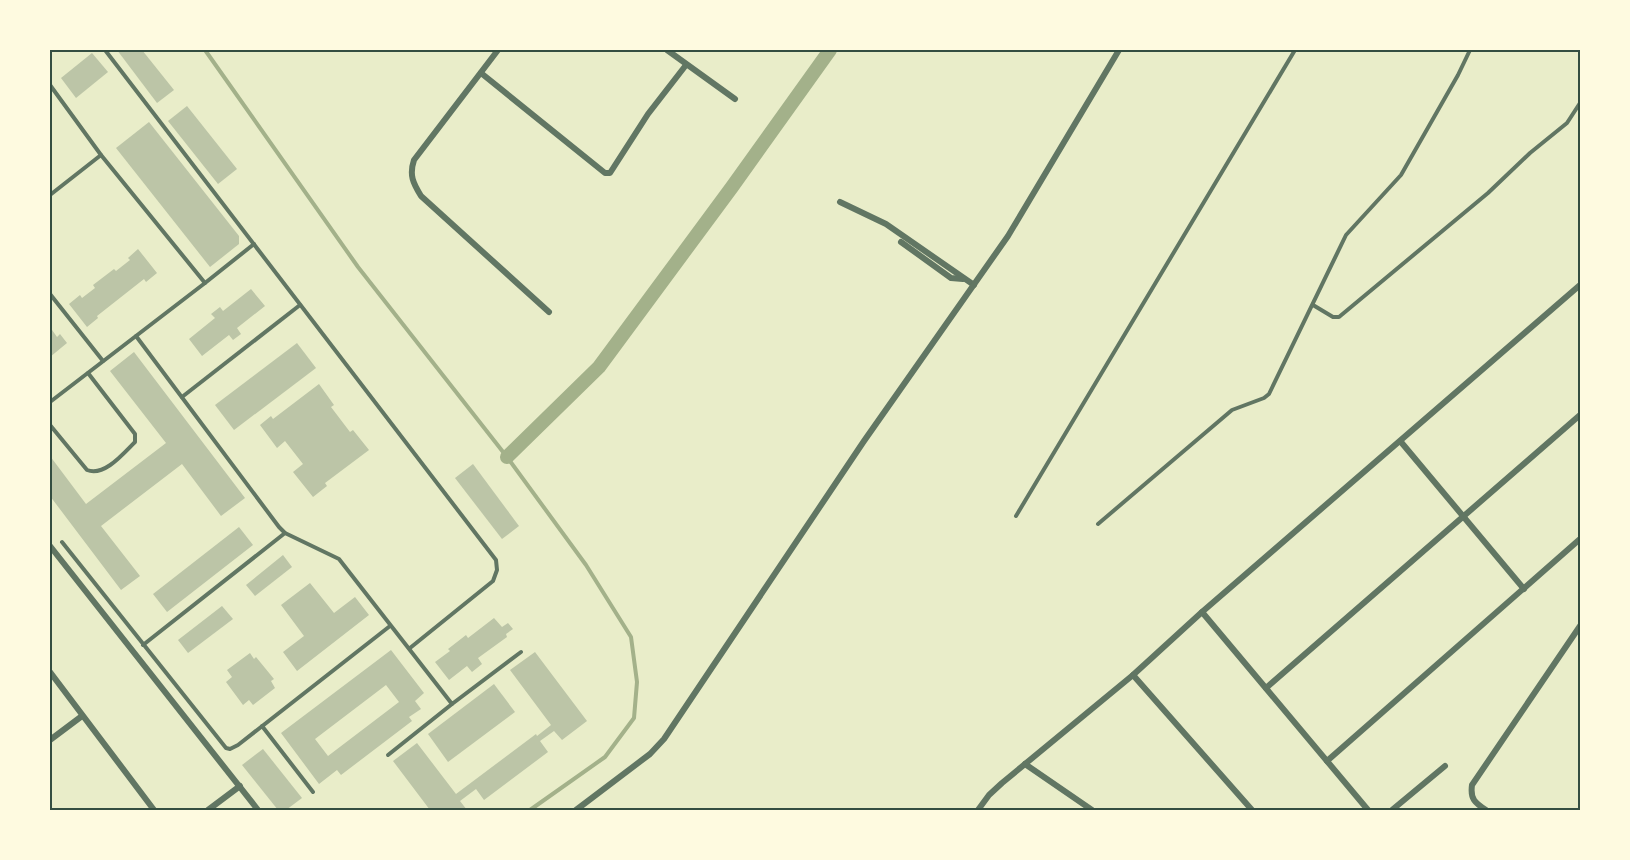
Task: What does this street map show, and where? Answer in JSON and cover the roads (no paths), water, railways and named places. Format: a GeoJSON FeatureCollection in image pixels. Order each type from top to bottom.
{"type":"FeatureCollection","features":[{"type":"Feature","properties":{"kind":"street"},"geometry":{"type":"LineString","coordinates":[[498,50],[414,160],[410,171],[413,184],[421,196],[549,312]]}},
{"type":"Feature","properties":{"kind":"street"},"geometry":{"type":"LineString","coordinates":[[667,50],[735,99]]}},
{"type":"Feature","properties":{"kind":"street"},"geometry":{"type":"LineString","coordinates":[[576,810],[650,754],[664,739],[864,441],[1025,210],[1119,50]]}},
{"type":"Feature","properties":{"kind":"street"},"geometry":{"type":"LineString","coordinates":[[481,73],[605,173],[610,174],[648,114],[686,65]]}},
{"type":"Feature","properties":{"kind":"street"},"geometry":{"type":"LineString","coordinates":[[840,202],[877,218],[974,285]]}},
{"type":"Feature","properties":{"kind":"street"},"geometry":{"type":"LineString","coordinates":[[901,242],[951,278],[963,279]]}},
{"type":"Feature","properties":{"kind":"street"},"geometry":{"type":"LineString","coordinates":[[978,810],[989,795],[1132,675],[1581,285]]}},
{"type":"Feature","properties":{"kind":"street"},"geometry":{"type":"LineString","coordinates":[[1266,688],[1581,415]]}},
{"type":"Feature","properties":{"kind":"street"},"geometry":{"type":"LineString","coordinates":[[1401,442],[1524,589]]}},
{"type":"Feature","properties":{"kind":"street"},"geometry":{"type":"LineString","coordinates":[[1327,761],[1581,539]]}},
{"type":"Feature","properties":{"kind":"street"},"geometry":{"type":"LineString","coordinates":[[50,546],[258,810]]}},
{"type":"Feature","properties":{"kind":"street"},"geometry":{"type":"LineString","coordinates":[[1202,612],[1368,810]]}},
{"type":"Feature","properties":{"kind":"street"},"geometry":{"type":"LineString","coordinates":[[1486,810],[1475,803],[1470,795],[1472,785],[1581,626]]}},
{"type":"Feature","properties":{"kind":"street"},"geometry":{"type":"LineString","coordinates":[[50,672],[154,810]]}},
{"type":"Feature","properties":{"kind":"street"},"geometry":{"type":"LineString","coordinates":[[1132,675],[1252,810]]}},
{"type":"Feature","properties":{"kind":"street"},"geometry":{"type":"LineString","coordinates":[[50,740],[82,716]]}},
{"type":"Feature","properties":{"kind":"street"},"geometry":{"type":"LineString","coordinates":[[1025,764],[1092,810]]}},
{"type":"Feature","properties":{"kind":"street"},"geometry":{"type":"LineString","coordinates":[[1392,810],[1444,766]]}},
{"type":"Feature","properties":{"kind":"street"},"geometry":{"type":"LineString","coordinates":[[208,810],[240,786]]}},
{"type":"Feature","properties":{"kind":"lane"},"geometry":{"type":"LineString","coordinates":[[105,50],[496,560],[497,570],[493,581],[410,648]]}},
{"type":"Feature","properties":{"kind":"lane"},"geometry":{"type":"LineString","coordinates":[[1016,516],[1295,50]]}},
{"type":"Feature","properties":{"kind":"lane"},"geometry":{"type":"LineString","coordinates":[[1098,524],[1232,410],[1269,394],[1346,235],[1407,166],[1470,50]]}},
{"type":"Feature","properties":{"kind":"lane"},"geometry":{"type":"LineString","coordinates":[[50,85],[101,155],[205,283]]}},
{"type":"Feature","properties":{"kind":"lane"},"geometry":{"type":"LineString","coordinates":[[1313,305],[1334,317],[1339,316],[1488,193],[1530,153],[1567,123],[1581,103]]}},
{"type":"Feature","properties":{"kind":"lane"},"geometry":{"type":"LineString","coordinates":[[50,195],[101,155]]}},
{"type":"Feature","properties":{"kind":"lane"},"geometry":{"type":"LineString","coordinates":[[50,402],[254,244]]}},
{"type":"Feature","properties":{"kind":"lane"},"geometry":{"type":"LineString","coordinates":[[50,294],[103,361]]}},
{"type":"Feature","properties":{"kind":"lane"},"geometry":{"type":"LineString","coordinates":[[182,398],[300,305]]}},
{"type":"Feature","properties":{"kind":"lane"},"geometry":{"type":"LineString","coordinates":[[136,336],[279,527],[285,533],[339,559],[453,704]]}},
{"type":"Feature","properties":{"kind":"lane"},"geometry":{"type":"LineString","coordinates":[[50,425],[87,470],[94,473],[102,471],[135,442],[135,434],[88,373]]}},
{"type":"Feature","properties":{"kind":"lane"},"geometry":{"type":"LineString","coordinates":[[143,645],[285,533]]}},
{"type":"Feature","properties":{"kind":"lane"},"geometry":{"type":"LineString","coordinates":[[62,542],[226,748],[230,749],[238,745],[390,626]]}},
{"type":"Feature","properties":{"kind":"lane"},"geometry":{"type":"LineString","coordinates":[[388,755],[521,652]]}},
{"type":"Feature","properties":{"kind":"lane"},"geometry":{"type":"LineString","coordinates":[[262,726],[313,792]]}},
{"type":"Feature","properties":{"kind":"waterway"},"geometry":{"type":"LineString","coordinates":[[205,50],[358,267],[507,457],[586,565],[631,637],[637,682],[634,718],[605,757],[530,810]]}},
{"type":"Feature","properties":{"kind":"waterway"},"geometry":{"type":"LineString","coordinates":[[507,457],[599,367],[830,50]]}}]}
